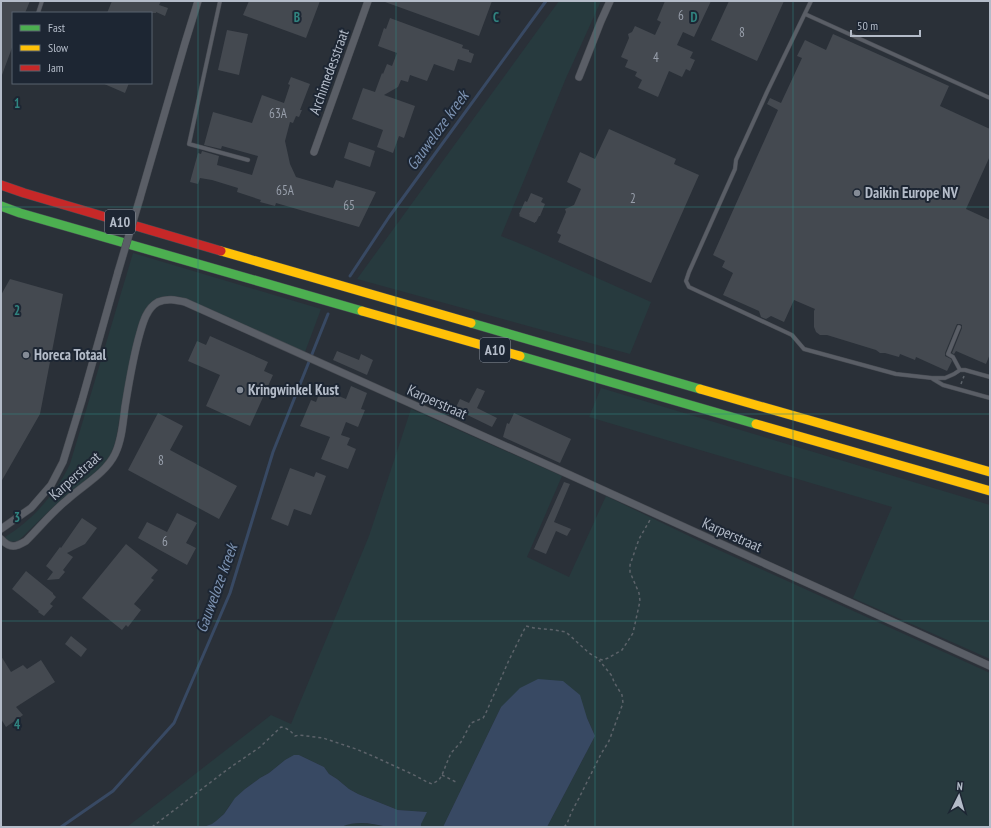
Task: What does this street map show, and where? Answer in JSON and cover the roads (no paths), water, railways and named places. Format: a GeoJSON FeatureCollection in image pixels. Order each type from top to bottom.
{"type":"FeatureCollection","features":[{"type":"Feature","properties":{"kind":"highway","name":"A10"},"geometry":{"type":"LineString","coordinates":[[1,185],[240,257],[990,472]]}},
{"type":"Feature","properties":{"kind":"highway","name":"A10"},"geometry":{"type":"LineString","coordinates":[[1,206],[20,213],[990,492]]}},
{"type":"Feature","properties":{"kind":"street"},"geometry":{"type":"LineString","coordinates":[[1,528],[31,508],[52,485],[63,462],[182,50],[198,1]]}},
{"type":"Feature","properties":{"kind":"street","name":"Archimedesstraat"},"geometry":{"type":"LineString","coordinates":[[314,152],[368,1]]}},
{"type":"Feature","properties":{"kind":"street"},"geometry":{"type":"LineString","coordinates":[[579,78],[610,1]]}},
{"type":"Feature","properties":{"kind":"street","name":"Karperstraat"},"geometry":{"type":"LineString","coordinates":[[1,539],[6,544],[13,546],[19,545],[26,541],[66,500],[110,463],[115,454],[121,435],[128,384],[135,349],[144,320],[148,311],[158,302],[171,300],[184,302],[570,475],[990,666]]}},
{"type":"Feature","properties":{"kind":"lane"},"geometry":{"type":"LineString","coordinates":[[38,12],[42,1]]}},
{"type":"Feature","properties":{"kind":"lane"},"geometry":{"type":"LineString","coordinates":[[220,1],[189,144],[248,160]]}},
{"type":"Feature","properties":{"kind":"lane"},"geometry":{"type":"LineString","coordinates":[[811,1],[766,92],[736,160],[736,170],[686,281],[689,287],[792,335],[804,349],[896,374],[945,378],[960,370],[965,370],[990,377]]}},
{"type":"Feature","properties":{"kind":"lane"},"geometry":{"type":"LineString","coordinates":[[805,14],[990,98]]}},
{"type":"Feature","properties":{"kind":"lane"},"geometry":{"type":"LineString","coordinates":[[959,327],[948,354],[953,357],[960,370]]}},
{"type":"Feature","properties":{"kind":"lane"},"geometry":{"type":"LineString","coordinates":[[932,378],[943,385],[990,398]]}},
{"type":"Feature","properties":{"kind":"water"},"geometry":{"type":"Polygon","coordinates":[[[538,679],[563,681],[580,695],[587,718],[595,736],[547,827],[443,827],[501,707],[520,688],[538,679]]]}},
{"type":"Feature","properties":{"kind":"water"},"geometry":{"type":"Polygon","coordinates":[[[294,755],[299,755],[324,767],[329,774],[358,794],[398,810],[427,812],[421,827],[388,827],[359,823],[341,827],[203,827],[212,824],[224,814],[235,798],[245,789],[294,755]]]}},
{"type":"Feature","properties":{"kind":"waterway","name":"Gauweloze kreek"},"geometry":{"type":"LineString","coordinates":[[350,276],[389,217],[546,1]]}},
{"type":"Feature","properties":{"kind":"waterway","name":"Gauweloze kreek"},"geometry":{"type":"LineString","coordinates":[[61,827],[113,791],[174,723],[230,593],[273,452],[328,314]]}},
{"type":"Feature","properties":{"kind":"place","name":"Daikin Europe NV"},"geometry":{"type":"Point","coordinates":[857,193]}},
{"type":"Feature","properties":{"kind":"place","name":"Horeca Totaal"},"geometry":{"type":"Point","coordinates":[26,355]}},
{"type":"Feature","properties":{"kind":"place","name":"Kringwinkel Kust"},"geometry":{"type":"Point","coordinates":[240,390]}}]}
